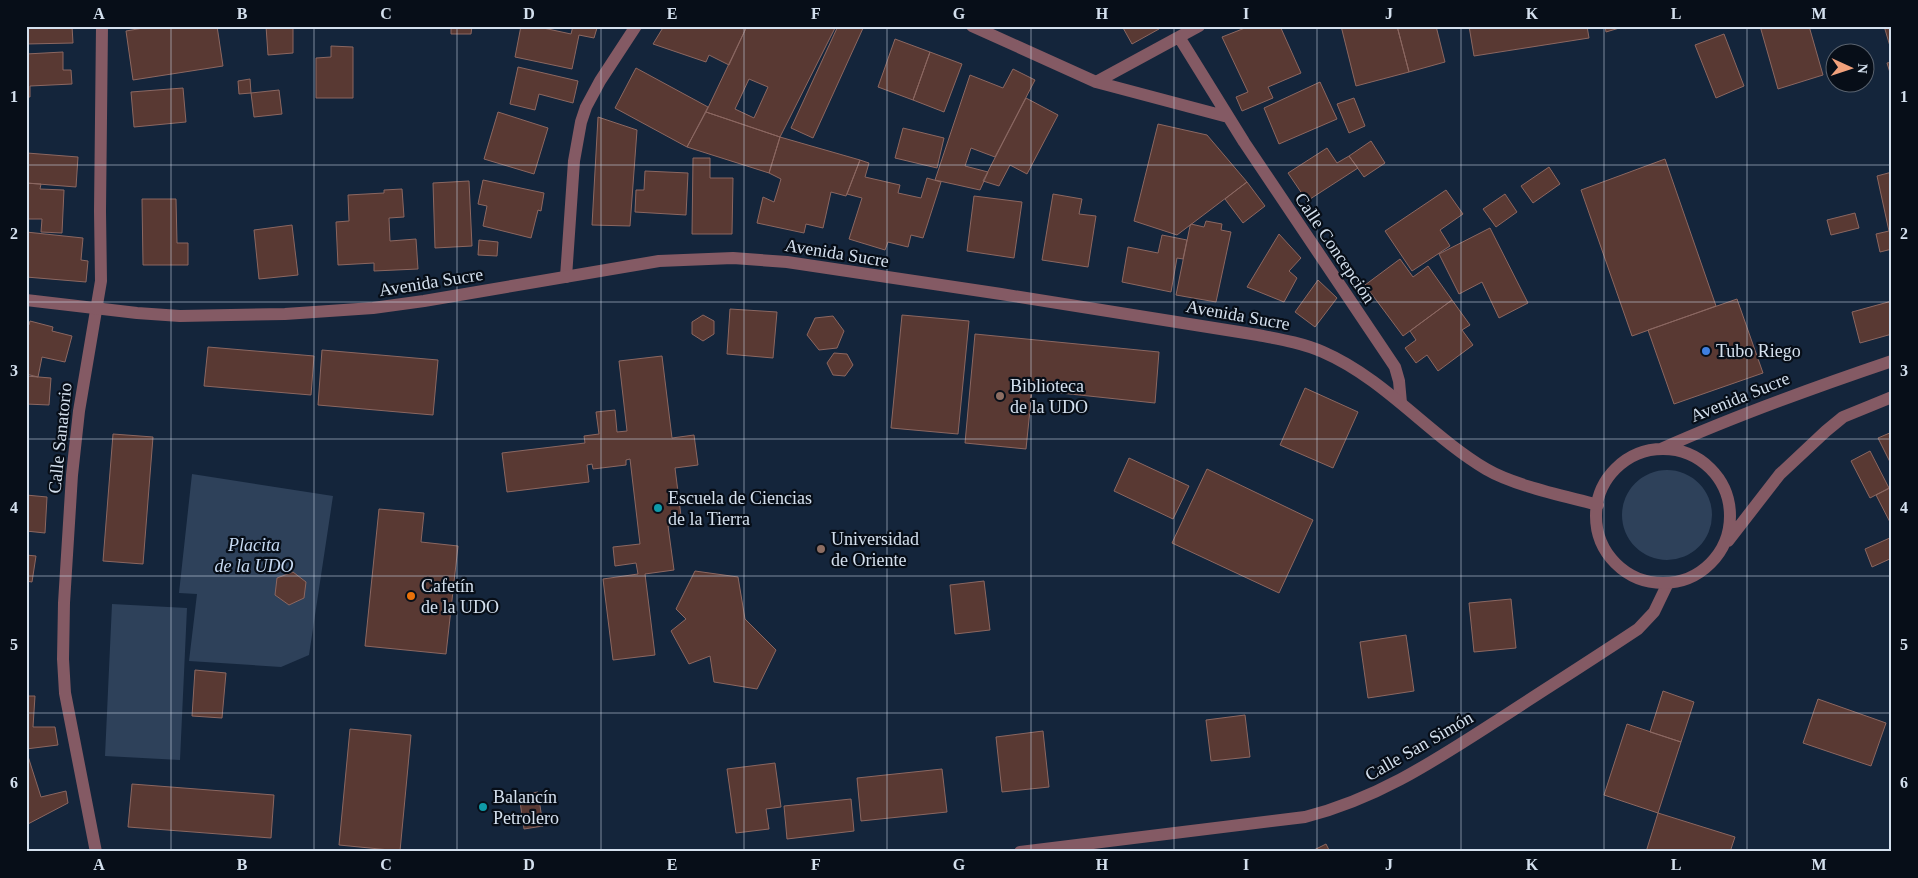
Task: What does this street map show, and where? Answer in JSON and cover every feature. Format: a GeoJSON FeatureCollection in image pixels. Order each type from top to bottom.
{"type":"FeatureCollection","features":[{"type":"Feature","properties":{"kind":"street","name":"Calle Sanatorio"},"geometry":{"type":"LineString","coordinates":[[96,852],[65,693],[63,659],[64,602],[78,412],[100,294],[102,26]]}},
{"type":"Feature","properties":{"kind":"street"},"geometry":{"type":"LineString","coordinates":[[566,277],[574,161],[581,122],[586,107],[600,81],[636,26]]}},
{"type":"Feature","properties":{"kind":"street"},"geometry":{"type":"LineString","coordinates":[[972,26],[1096,82],[1228,117]]}},
{"type":"Feature","properties":{"kind":"street"},"geometry":{"type":"LineString","coordinates":[[1096,82],[1199,26]]}},
{"type":"Feature","properties":{"kind":"street","name":"Calle Concepción"},"geometry":{"type":"LineString","coordinates":[[1179,37],[1228,117],[1312,246],[1396,368],[1401,403]]}},
{"type":"Feature","properties":{"kind":"street","name":"Avenida Sucre"},"geometry":{"type":"LineString","coordinates":[[26,300],[180,316],[295,314],[381,307],[659,261],[733,258],[788,262],[1258,334],[1293,342],[1324,352],[1355,370],[1401,403],[1461,452],[1488,470],[1541,489],[1598,505]]}},
{"type":"Feature","properties":{"kind":"street","name":"Avenida Sucre"},"geometry":{"type":"LineString","coordinates":[[1659,450],[1779,399],[1892,361]]}},
{"type":"Feature","properties":{"kind":"street"},"geometry":{"type":"LineString","coordinates":[[1720,551],[1727,536],[1728,504],[1723,488],[1715,474],[1704,463],[1690,455],[1675,450],[1643,452],[1628,459],[1616,469],[1606,482],[1598,505],[1598,529],[1602,544],[1611,558],[1622,570],[1636,578],[1668,583],[1684,580],[1698,574],[1711,564],[1780,474],[1826,431],[1843,418],[1892,397]]}},
{"type":"Feature","properties":{"kind":"street","name":"Calle San Simón"},"geometry":{"type":"LineString","coordinates":[[1020,852],[1305,817],[1334,810],[1418,771],[1638,629],[1654,612],[1668,583]]}},
{"type":"Feature","properties":{"kind":"green space"},"geometry":{"type":"Polygon","coordinates":[[[1667,470],[1676,471],[1692,478],[1704,490],[1711,506],[1711,524],[1704,540],[1692,552],[1676,559],[1667,560],[1658,559],[1642,552],[1630,540],[1623,524],[1622,515],[1623,506],[1630,490],[1642,478],[1658,471],[1667,470]]]}},
{"type":"Feature","properties":{"kind":"green space","name":"Placita de la UDO"},"geometry":{"type":"Polygon","coordinates":[[[192,474],[333,496],[309,655],[281,667],[189,661],[197,594],[179,593],[192,474]]]}},
{"type":"Feature","properties":{"kind":"green space"},"geometry":{"type":"Polygon","coordinates":[[[112,604],[187,608],[180,760],[105,756],[112,604]]]}},
{"type":"Feature","properties":{"kind":"building"},"geometry":{"type":"Polygon","coordinates":[[[26,26],[72,26],[73,43],[26,44],[26,26]]]}},
{"type":"Feature","properties":{"kind":"building"},"geometry":{"type":"Polygon","coordinates":[[[155,26],[217,26],[223,66],[133,80],[126,31],[155,26]]]}},
{"type":"Feature","properties":{"kind":"building"},"geometry":{"type":"Polygon","coordinates":[[[266,26],[293,26],[293,53],[268,55],[266,26]]]}},
{"type":"Feature","properties":{"kind":"building"},"geometry":{"type":"Polygon","coordinates":[[[451,26],[472,26],[471,34],[451,34],[451,26]]]}},
{"type":"Feature","properties":{"kind":"building"},"geometry":{"type":"Polygon","coordinates":[[[521,26],[534,26],[571,34],[573,26],[597,28],[594,38],[579,35],[572,69],[515,57],[521,26]]]}},
{"type":"Feature","properties":{"kind":"building"},"geometry":{"type":"Polygon","coordinates":[[[664,26],[747,26],[729,65],[709,55],[706,62],[653,44],[664,26]]]}},
{"type":"Feature","properties":{"kind":"building"},"geometry":{"type":"Polygon","coordinates":[[[747,26],[836,26],[780,137],[706,112],[747,26]],[[749,79],[735,109],[754,118],[768,87],[749,79]]]}},
{"type":"Feature","properties":{"kind":"building"},"geometry":{"type":"Polygon","coordinates":[[[838,26],[864,26],[813,138],[791,128],[838,26]]]}},
{"type":"Feature","properties":{"kind":"building"},"geometry":{"type":"Polygon","coordinates":[[[1122,26],[1158,26],[1159,29],[1132,44],[1122,26]]]}},
{"type":"Feature","properties":{"kind":"building"},"geometry":{"type":"Polygon","coordinates":[[[1250,26],[1280,26],[1301,73],[1268,87],[1273,98],[1242,111],[1236,97],[1248,92],[1222,37],[1250,26]]]}},
{"type":"Feature","properties":{"kind":"building"},"geometry":{"type":"Polygon","coordinates":[[[1341,26],[1397,26],[1409,72],[1356,86],[1341,26]]]}},
{"type":"Feature","properties":{"kind":"building"},"geometry":{"type":"Polygon","coordinates":[[[1397,26],[1436,26],[1445,62],[1409,72],[1397,26]]]}},
{"type":"Feature","properties":{"kind":"building"},"geometry":{"type":"Polygon","coordinates":[[[1469,26],[1587,26],[1589,38],[1474,56],[1469,26]]]}},
{"type":"Feature","properties":{"kind":"building"},"geometry":{"type":"Polygon","coordinates":[[[1605,26],[1626,26],[1606,32],[1605,26]]]}},
{"type":"Feature","properties":{"kind":"building"},"geometry":{"type":"Polygon","coordinates":[[[1760,26],[1809,26],[1823,75],[1778,89],[1760,26]]]}},
{"type":"Feature","properties":{"kind":"building"},"geometry":{"type":"Polygon","coordinates":[[[1884,26],[1892,26],[1892,53],[1884,26]]]}},
{"type":"Feature","properties":{"kind":"building"},"geometry":{"type":"Polygon","coordinates":[[[1724,34],[1744,86],[1716,98],[1695,45],[1724,34]]]}},
{"type":"Feature","properties":{"kind":"building"},"geometry":{"type":"Polygon","coordinates":[[[895,39],[930,52],[913,100],[878,87],[895,39]]]}},
{"type":"Feature","properties":{"kind":"building"},"geometry":{"type":"Polygon","coordinates":[[[331,46],[353,47],[353,98],[316,98],[316,58],[331,57],[331,46]]]}},
{"type":"Feature","properties":{"kind":"building"},"geometry":{"type":"Polygon","coordinates":[[[63,52],[63,70],[71,70],[72,84],[30,86],[30,97],[26,97],[26,54],[63,52]]]}},
{"type":"Feature","properties":{"kind":"building"},"geometry":{"type":"Polygon","coordinates":[[[930,52],[962,64],[944,112],[913,100],[930,52]]]}},
{"type":"Feature","properties":{"kind":"building"},"geometry":{"type":"Polygon","coordinates":[[[1892,62],[1892,79],[1887,63],[1892,62]]]}},
{"type":"Feature","properties":{"kind":"building"},"geometry":{"type":"Polygon","coordinates":[[[518,67],[578,81],[573,103],[539,94],[535,110],[510,104],[518,67]]]}},
{"type":"Feature","properties":{"kind":"building"},"geometry":{"type":"Polygon","coordinates":[[[636,68],[708,107],[687,147],[615,108],[636,68]]]}},
{"type":"Feature","properties":{"kind":"building"},"geometry":{"type":"Polygon","coordinates":[[[1013,69],[1035,80],[995,157],[971,148],[965,166],[988,172],[980,190],[935,180],[970,75],[1003,88],[1013,69]]]}},
{"type":"Feature","properties":{"kind":"building"},"geometry":{"type":"Polygon","coordinates":[[[250,79],[251,93],[239,94],[238,81],[250,79]]]}},
{"type":"Feature","properties":{"kind":"building"},"geometry":{"type":"Polygon","coordinates":[[[1320,82],[1337,119],[1279,144],[1264,108],[1320,82]]]}},
{"type":"Feature","properties":{"kind":"building"},"geometry":{"type":"Polygon","coordinates":[[[183,88],[186,122],[134,127],[131,92],[183,88]]]}},
{"type":"Feature","properties":{"kind":"building"},"geometry":{"type":"Polygon","coordinates":[[[279,90],[282,114],[254,117],[251,93],[279,90]]]}},
{"type":"Feature","properties":{"kind":"building"},"geometry":{"type":"Polygon","coordinates":[[[1026,98],[1058,115],[1027,174],[1010,165],[999,186],[983,181],[1026,98]]]}},
{"type":"Feature","properties":{"kind":"building"},"geometry":{"type":"Polygon","coordinates":[[[1354,98],[1365,126],[1349,133],[1337,104],[1354,98]]]}},
{"type":"Feature","properties":{"kind":"building"},"geometry":{"type":"Polygon","coordinates":[[[498,112],[548,128],[534,174],[484,159],[498,112]]]}},
{"type":"Feature","properties":{"kind":"building"},"geometry":{"type":"Polygon","coordinates":[[[706,112],[780,137],[769,173],[687,147],[706,112]]]}},
{"type":"Feature","properties":{"kind":"building"},"geometry":{"type":"Polygon","coordinates":[[[598,117],[637,130],[630,226],[592,225],[598,117]]]}},
{"type":"Feature","properties":{"kind":"building"},"geometry":{"type":"Polygon","coordinates":[[[1158,124],[1207,135],[1247,182],[1177,235],[1134,221],[1158,124]]]}},
{"type":"Feature","properties":{"kind":"building"},"geometry":{"type":"Polygon","coordinates":[[[903,128],[944,138],[937,168],[895,158],[903,128]]]}},
{"type":"Feature","properties":{"kind":"building"},"geometry":{"type":"Polygon","coordinates":[[[780,137],[860,160],[846,196],[831,192],[823,228],[806,224],[804,233],[757,223],[763,197],[774,202],[781,179],[769,173],[780,137]]]}},
{"type":"Feature","properties":{"kind":"building"},"geometry":{"type":"Polygon","coordinates":[[[1371,141],[1385,163],[1364,177],[1349,156],[1371,141]]]}},
{"type":"Feature","properties":{"kind":"building"},"geometry":{"type":"Polygon","coordinates":[[[1327,148],[1337,163],[1349,156],[1358,168],[1307,201],[1288,173],[1327,148]]]}},
{"type":"Feature","properties":{"kind":"building"},"geometry":{"type":"Polygon","coordinates":[[[27,153],[78,157],[76,187],[26,183],[27,153]]]}},
{"type":"Feature","properties":{"kind":"building"},"geometry":{"type":"Polygon","coordinates":[[[693,158],[710,158],[710,178],[733,178],[732,234],[692,234],[693,158]]]}},
{"type":"Feature","properties":{"kind":"building"},"geometry":{"type":"Polygon","coordinates":[[[1665,159],[1716,306],[1632,336],[1581,190],[1665,159]]]}},
{"type":"Feature","properties":{"kind":"building"},"geometry":{"type":"Polygon","coordinates":[[[860,160],[869,163],[865,177],[900,185],[898,193],[921,198],[927,178],[941,182],[923,238],[911,235],[908,247],[888,242],[885,250],[849,239],[862,198],[847,194],[860,160]]]}},
{"type":"Feature","properties":{"kind":"building"},"geometry":{"type":"Polygon","coordinates":[[[1549,167],[1560,184],[1533,203],[1521,186],[1549,167]]]}},
{"type":"Feature","properties":{"kind":"building"},"geometry":{"type":"Polygon","coordinates":[[[645,171],[688,173],[686,215],[635,212],[636,190],[644,190],[645,171]]]}},
{"type":"Feature","properties":{"kind":"building"},"geometry":{"type":"Polygon","coordinates":[[[1892,172],[1892,249],[1880,252],[1876,234],[1889,231],[1877,176],[1892,172]]]}},
{"type":"Feature","properties":{"kind":"building"},"geometry":{"type":"Polygon","coordinates":[[[483,180],[544,193],[541,211],[538,210],[531,238],[483,226],[487,206],[478,204],[483,180]]]}},
{"type":"Feature","properties":{"kind":"building"},"geometry":{"type":"Polygon","coordinates":[[[469,181],[472,246],[435,248],[433,183],[469,181]]]}},
{"type":"Feature","properties":{"kind":"building"},"geometry":{"type":"Polygon","coordinates":[[[1247,182],[1265,206],[1243,223],[1225,199],[1247,182]]]}},
{"type":"Feature","properties":{"kind":"building"},"geometry":{"type":"Polygon","coordinates":[[[26,183],[41,184],[40,189],[64,190],[62,233],[41,232],[42,219],[26,219],[26,183]]]}},
{"type":"Feature","properties":{"kind":"building"},"geometry":{"type":"Polygon","coordinates":[[[402,189],[404,217],[389,218],[390,241],[416,239],[418,269],[374,271],[374,263],[338,265],[336,222],[349,221],[348,195],[384,193],[384,190],[402,189]]]}},
{"type":"Feature","properties":{"kind":"building"},"geometry":{"type":"Polygon","coordinates":[[[1446,190],[1463,214],[1440,230],[1450,246],[1412,271],[1385,231],[1446,190]]]}},
{"type":"Feature","properties":{"kind":"building"},"geometry":{"type":"Polygon","coordinates":[[[1053,194],[1082,199],[1079,214],[1096,216],[1088,267],[1042,260],[1053,194]]]}},
{"type":"Feature","properties":{"kind":"building"},"geometry":{"type":"Polygon","coordinates":[[[1505,194],[1517,212],[1496,227],[1483,209],[1505,194]]]}},
{"type":"Feature","properties":{"kind":"building"},"geometry":{"type":"Polygon","coordinates":[[[974,196],[1022,202],[1014,258],[967,251],[974,196]]]}},
{"type":"Feature","properties":{"kind":"building"},"geometry":{"type":"Polygon","coordinates":[[[142,199],[176,199],[177,243],[188,243],[188,265],[143,265],[142,199]]]}},
{"type":"Feature","properties":{"kind":"building"},"geometry":{"type":"Polygon","coordinates":[[[1855,213],[1859,228],[1831,235],[1827,220],[1855,213]]]}},
{"type":"Feature","properties":{"kind":"building"},"geometry":{"type":"Polygon","coordinates":[[[1206,221],[1222,224],[1221,230],[1231,232],[1216,302],[1176,295],[1190,226],[1191,224],[1204,227],[1206,221]]]}},
{"type":"Feature","properties":{"kind":"building"},"geometry":{"type":"Polygon","coordinates":[[[292,225],[298,275],[259,279],[254,230],[292,225]]]}},
{"type":"Feature","properties":{"kind":"building"},"geometry":{"type":"Polygon","coordinates":[[[1490,228],[1528,303],[1499,318],[1482,282],[1459,294],[1439,254],[1490,228]]]}},
{"type":"Feature","properties":{"kind":"building"},"geometry":{"type":"Polygon","coordinates":[[[26,232],[83,238],[81,260],[88,261],[86,282],[26,277],[26,232]]]}},
{"type":"Feature","properties":{"kind":"building"},"geometry":{"type":"Polygon","coordinates":[[[1279,234],[1301,258],[1289,271],[1297,278],[1284,302],[1247,287],[1279,234]]]}},
{"type":"Feature","properties":{"kind":"building"},"geometry":{"type":"Polygon","coordinates":[[[1162,235],[1187,240],[1183,259],[1177,258],[1171,292],[1122,282],[1128,247],[1158,253],[1162,235]]]}},
{"type":"Feature","properties":{"kind":"building"},"geometry":{"type":"Polygon","coordinates":[[[479,240],[498,242],[497,256],[478,255],[479,240]]]}},
{"type":"Feature","properties":{"kind":"building"},"geometry":{"type":"Polygon","coordinates":[[[1400,259],[1413,277],[1428,266],[1452,300],[1403,336],[1365,285],[1400,259]]]}},
{"type":"Feature","properties":{"kind":"building"},"geometry":{"type":"Polygon","coordinates":[[[1318,280],[1337,298],[1315,327],[1295,312],[1318,280]]]}},
{"type":"Feature","properties":{"kind":"building","name":"Tubo Riego"},"geometry":{"type":"Polygon","coordinates":[[[1737,299],[1763,373],[1674,404],[1648,330],[1737,299]]]}},
{"type":"Feature","properties":{"kind":"building"},"geometry":{"type":"Polygon","coordinates":[[[1452,300],[1470,325],[1462,330],[1473,345],[1438,371],[1427,355],[1416,363],[1405,348],[1416,340],[1410,331],[1452,300]]]}},
{"type":"Feature","properties":{"kind":"building"},"geometry":{"type":"Polygon","coordinates":[[[1892,301],[1892,334],[1860,343],[1852,312],[1892,301]]]}},
{"type":"Feature","properties":{"kind":"building"},"geometry":{"type":"Polygon","coordinates":[[[730,309],[777,312],[773,358],[727,354],[730,309]]]}},
{"type":"Feature","properties":{"kind":"building"},"geometry":{"type":"Polygon","coordinates":[[[703,315],[714,321],[714,334],[703,341],[692,334],[692,322],[703,315]]]}},
{"type":"Feature","properties":{"kind":"building"},"geometry":{"type":"Polygon","coordinates":[[[902,315],[969,321],[958,434],[891,428],[902,315]]]}},
{"type":"Feature","properties":{"kind":"building"},"geometry":{"type":"Polygon","coordinates":[[[833,316],[844,331],[837,348],[819,350],[807,335],[815,318],[833,316]]]}},
{"type":"Feature","properties":{"kind":"building"},"geometry":{"type":"Polygon","coordinates":[[[30,321],[53,327],[52,331],[72,336],[65,362],[42,357],[38,377],[26,374],[26,325],[29,325],[30,321]]]}},
{"type":"Feature","properties":{"kind":"building","name":"Biblioteca de la UDO"},"geometry":{"type":"Polygon","coordinates":[[[975,334],[1159,352],[1155,403],[1032,390],[1026,449],[965,443],[975,334]]]}},
{"type":"Feature","properties":{"kind":"building"},"geometry":{"type":"Polygon","coordinates":[[[208,347],[314,356],[311,395],[204,386],[208,347]]]}},
{"type":"Feature","properties":{"kind":"building"},"geometry":{"type":"Polygon","coordinates":[[[322,350],[438,360],[433,415],[318,405],[322,350]]]}},
{"type":"Feature","properties":{"kind":"building"},"geometry":{"type":"Polygon","coordinates":[[[834,353],[847,354],[853,365],[845,376],[833,375],[827,363],[834,353]]]}},
{"type":"Feature","properties":{"kind":"building","name":"Escuela de Ciencias de la Tierra"},"geometry":{"type":"Polygon","coordinates":[[[662,356],[672,438],[694,435],[698,465],[675,468],[682,524],[668,526],[674,570],[645,574],[655,655],[613,660],[603,579],[638,574],[636,563],[615,566],[613,547],[640,544],[630,459],[626,460],[626,465],[593,469],[592,464],[587,465],[589,482],[507,492],[502,453],[585,443],[584,436],[599,434],[596,412],[615,410],[617,432],[627,431],[619,361],[662,356]]]}},
{"type":"Feature","properties":{"kind":"building"},"geometry":{"type":"Polygon","coordinates":[[[26,376],[51,378],[49,405],[26,404],[26,376]]]}},
{"type":"Feature","properties":{"kind":"building"},"geometry":{"type":"Polygon","coordinates":[[[1305,388],[1358,412],[1333,468],[1280,445],[1305,388]]]}},
{"type":"Feature","properties":{"kind":"building"},"geometry":{"type":"Polygon","coordinates":[[[1892,432],[1892,466],[1878,438],[1892,432]]]}},
{"type":"Feature","properties":{"kind":"building"},"geometry":{"type":"Polygon","coordinates":[[[113,434],[153,437],[143,564],[103,561],[113,434]]]}},
{"type":"Feature","properties":{"kind":"building"},"geometry":{"type":"Polygon","coordinates":[[[1870,451],[1889,488],[1870,498],[1851,461],[1870,451]]]}},
{"type":"Feature","properties":{"kind":"building"},"geometry":{"type":"Polygon","coordinates":[[[1129,458],[1189,486],[1173,519],[1114,491],[1129,458]]]}},
{"type":"Feature","properties":{"kind":"building"},"geometry":{"type":"Polygon","coordinates":[[[1207,469],[1313,520],[1279,593],[1172,543],[1207,469]]]}},
{"type":"Feature","properties":{"kind":"building"},"geometry":{"type":"Polygon","coordinates":[[[1892,487],[1892,526],[1876,495],[1892,487]]]}},
{"type":"Feature","properties":{"kind":"building"},"geometry":{"type":"Polygon","coordinates":[[[26,495],[47,497],[45,533],[26,531],[26,495]]]}},
{"type":"Feature","properties":{"kind":"building","name":"Cafetín de la UDO"},"geometry":{"type":"Polygon","coordinates":[[[379,509],[424,513],[421,542],[458,546],[446,654],[365,646],[379,509]]]}},
{"type":"Feature","properties":{"kind":"building"},"geometry":{"type":"Polygon","coordinates":[[[1892,537],[1892,558],[1872,567],[1865,549],[1892,537]]]}},
{"type":"Feature","properties":{"kind":"building"},"geometry":{"type":"Polygon","coordinates":[[[26,555],[36,556],[32,582],[26,581],[26,555]]]}},
{"type":"Feature","properties":{"kind":"building"},"geometry":{"type":"Polygon","coordinates":[[[695,571],[738,577],[745,619],[776,650],[757,689],[714,682],[710,656],[689,664],[671,631],[686,619],[676,609],[695,571]]]}},
{"type":"Feature","properties":{"kind":"building"},"geometry":{"type":"Polygon","coordinates":[[[293,572],[306,582],[304,598],[289,605],[275,595],[277,578],[293,572]]]}},
{"type":"Feature","properties":{"kind":"building"},"geometry":{"type":"Polygon","coordinates":[[[984,581],[990,630],[955,634],[950,585],[984,581]]]}},
{"type":"Feature","properties":{"kind":"building"},"geometry":{"type":"Polygon","coordinates":[[[1511,599],[1516,648],[1474,652],[1469,603],[1511,599]]]}},
{"type":"Feature","properties":{"kind":"building"},"geometry":{"type":"Polygon","coordinates":[[[1406,635],[1414,691],[1368,698],[1360,642],[1406,635]]]}},
{"type":"Feature","properties":{"kind":"building"},"geometry":{"type":"Polygon","coordinates":[[[195,670],[226,673],[222,718],[192,716],[195,670]]]}},
{"type":"Feature","properties":{"kind":"building"},"geometry":{"type":"Polygon","coordinates":[[[1663,691],[1694,702],[1681,742],[1650,732],[1663,691]]]}},
{"type":"Feature","properties":{"kind":"building"},"geometry":{"type":"Polygon","coordinates":[[[26,696],[35,696],[33,727],[55,727],[58,745],[26,749],[26,696]]]}},
{"type":"Feature","properties":{"kind":"building"},"geometry":{"type":"Polygon","coordinates":[[[1818,699],[1886,723],[1871,766],[1803,743],[1818,699]]]}},
{"type":"Feature","properties":{"kind":"building"},"geometry":{"type":"Polygon","coordinates":[[[1245,715],[1250,757],[1211,761],[1206,720],[1245,715]]]}},
{"type":"Feature","properties":{"kind":"building"},"geometry":{"type":"Polygon","coordinates":[[[1627,724],[1681,742],[1658,813],[1604,795],[1627,724]]]}},
{"type":"Feature","properties":{"kind":"building"},"geometry":{"type":"Polygon","coordinates":[[[350,729],[411,735],[400,851],[339,845],[350,729]]]}},
{"type":"Feature","properties":{"kind":"building"},"geometry":{"type":"Polygon","coordinates":[[[1043,731],[1049,787],[1002,792],[996,737],[1043,731]]]}},
{"type":"Feature","properties":{"kind":"building"},"geometry":{"type":"Polygon","coordinates":[[[26,750],[41,797],[66,791],[68,803],[26,825],[26,750]]]}},
{"type":"Feature","properties":{"kind":"building"},"geometry":{"type":"Polygon","coordinates":[[[775,763],[781,807],[766,809],[769,829],[736,833],[727,769],[775,763]]]}},
{"type":"Feature","properties":{"kind":"building"},"geometry":{"type":"Polygon","coordinates":[[[942,769],[947,812],[861,821],[857,778],[942,769]]]}},
{"type":"Feature","properties":{"kind":"building"},"geometry":{"type":"Polygon","coordinates":[[[132,784],[274,795],[271,838],[128,827],[132,784]]]}},
{"type":"Feature","properties":{"kind":"building"},"geometry":{"type":"Polygon","coordinates":[[[538,792],[543,826],[524,829],[519,795],[538,792]]]}},
{"type":"Feature","properties":{"kind":"building"},"geometry":{"type":"Polygon","coordinates":[[[851,799],[854,831],[787,839],[784,806],[851,799]]]}},
{"type":"Feature","properties":{"kind":"building"},"geometry":{"type":"Polygon","coordinates":[[[1658,813],[1735,837],[1730,852],[1646,852],[1658,813]]]}},
{"type":"Feature","properties":{"kind":"building"},"geometry":{"type":"Polygon","coordinates":[[[1326,844],[1330,852],[1310,852],[1326,844]]]}},
{"type":"Feature","properties":{"kind":"place","name":"Tubo Riego"},"geometry":{"type":"Point","coordinates":[1706,351]}},
{"type":"Feature","properties":{"kind":"place","name":"Biblioteca de la UDO"},"geometry":{"type":"Point","coordinates":[1000,396]}},
{"type":"Feature","properties":{"kind":"place","name":"Escuela de Ciencias de la Tierra"},"geometry":{"type":"Point","coordinates":[658,508]}},
{"type":"Feature","properties":{"kind":"place","name":"Universidad de Oriente"},"geometry":{"type":"Point","coordinates":[821,549]}},
{"type":"Feature","properties":{"kind":"place","name":"Cafetín de la UDO"},"geometry":{"type":"Point","coordinates":[411,596]}},
{"type":"Feature","properties":{"kind":"place","name":"Balancín Petrolero"},"geometry":{"type":"Point","coordinates":[483,807]}}]}
